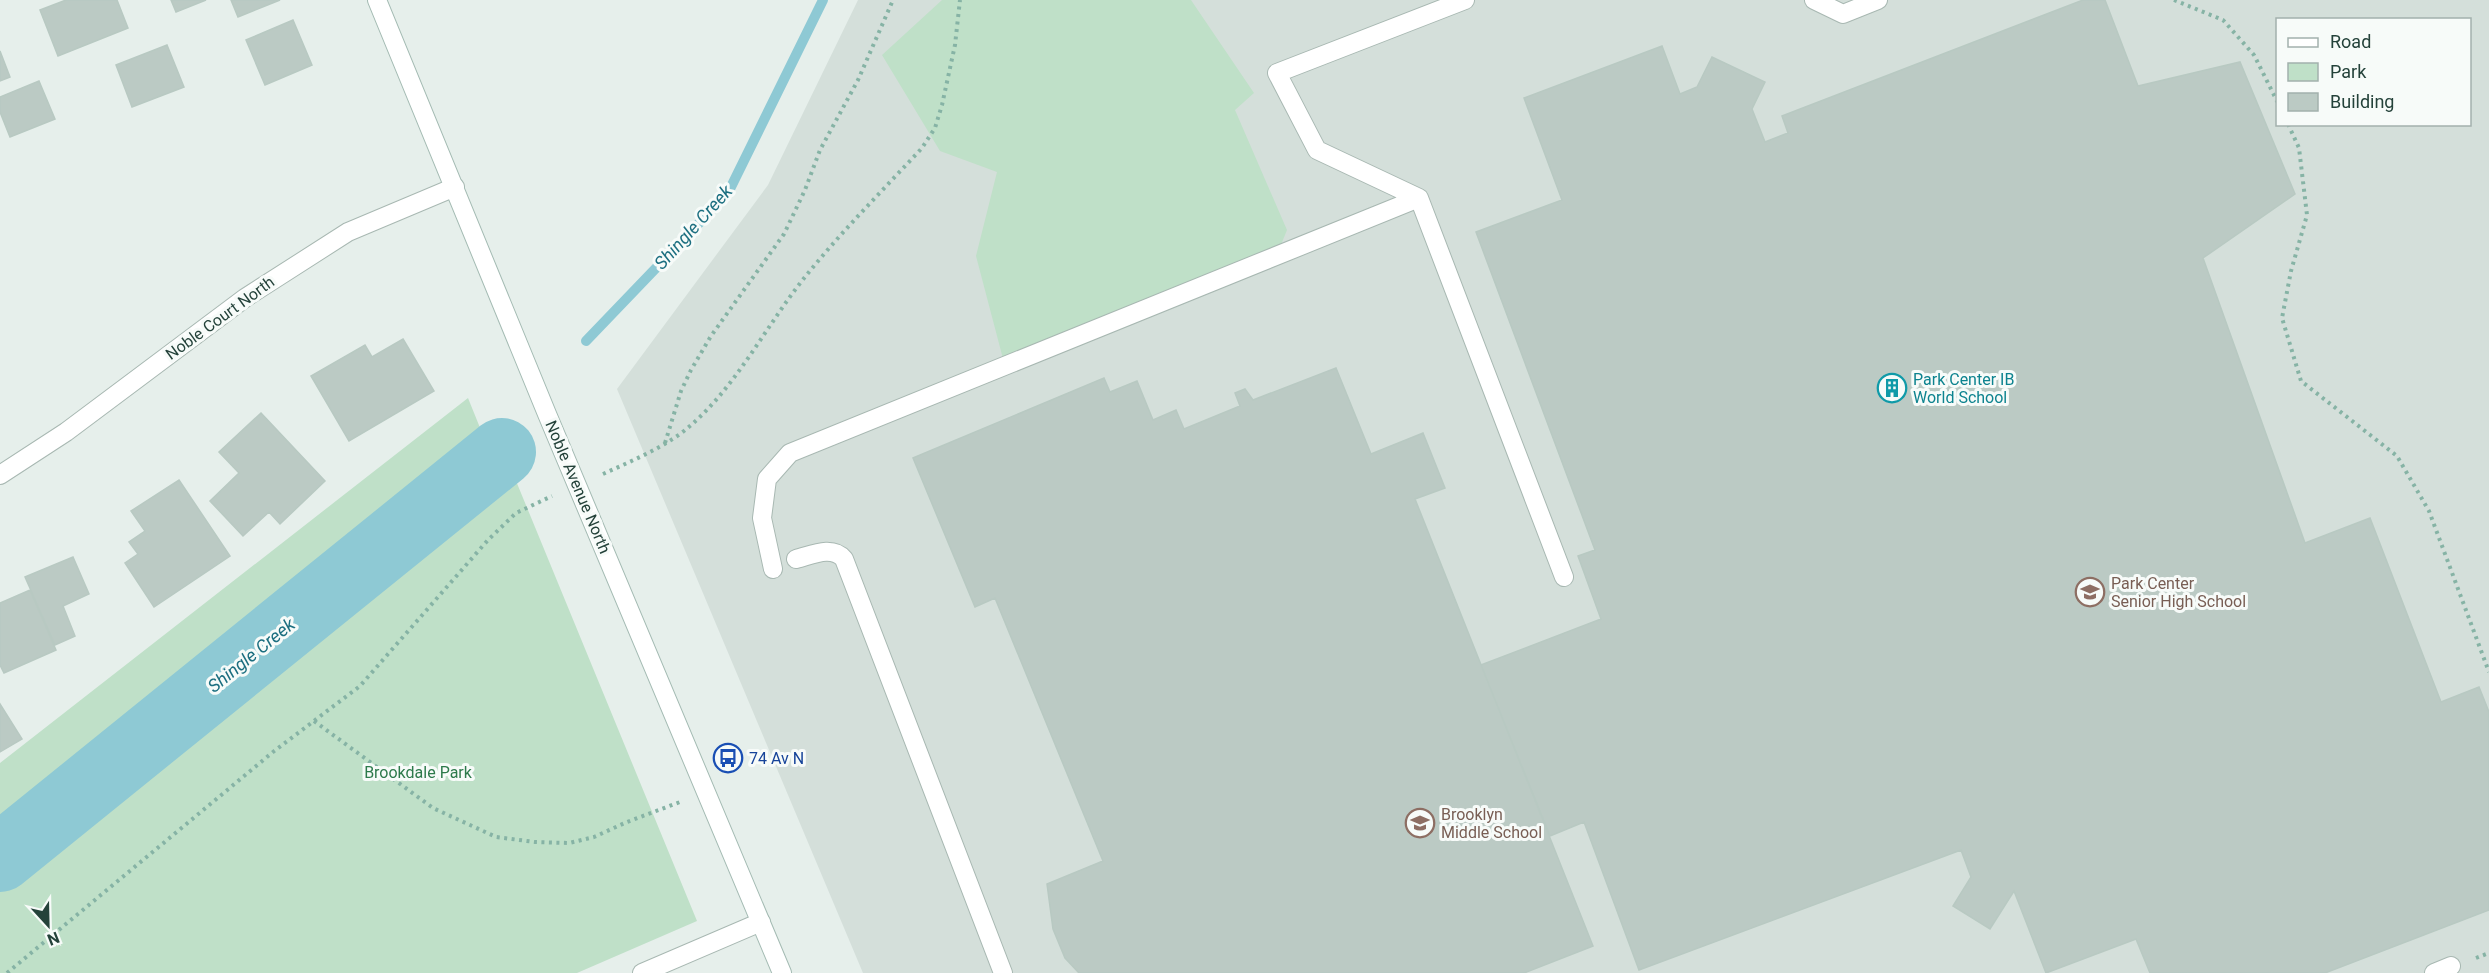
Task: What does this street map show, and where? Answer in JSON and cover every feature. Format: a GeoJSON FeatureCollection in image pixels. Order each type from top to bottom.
{"type":"FeatureCollection","features":[{"type":"Feature","properties":{"kind":"street","name":"Noble Avenue North"},"geometry":{"type":"LineString","coordinates":[[377,0],[782,973]]}},
{"type":"Feature","properties":{"kind":"street"},"geometry":{"type":"LineString","coordinates":[[1465,0],[1277,73],[1317,150],[1419,198],[1564,577]]}},
{"type":"Feature","properties":{"kind":"street"},"geometry":{"type":"LineString","coordinates":[[1814,0],[1843,14],[1878,0]]}},
{"type":"Feature","properties":{"kind":"street","name":"Noble Court North"},"geometry":{"type":"LineString","coordinates":[[0,475],[66,432],[245,298],[348,232],[455,187]]}},
{"type":"Feature","properties":{"kind":"street"},"geometry":{"type":"LineString","coordinates":[[773,568],[762,518],[767,479],[790,453],[1419,198]]}},
{"type":"Feature","properties":{"kind":"street"},"geometry":{"type":"LineString","coordinates":[[796,559],[831,551],[838,553],[844,559],[1003,973]]}},
{"type":"Feature","properties":{"kind":"street"},"geometry":{"type":"LineString","coordinates":[[642,973],[761,922]]}},
{"type":"Feature","properties":{"kind":"path"},"geometry":{"type":"LineString","coordinates":[[665,444],[681,391],[691,370],[711,336],[784,234],[805,190],[820,150],[858,80],[893,0]]}},
{"type":"Feature","properties":{"kind":"path"},"geometry":{"type":"LineString","coordinates":[[7,973],[273,753],[360,686],[437,596],[516,513],[654,451],[680,433],[705,411],[754,349],[804,277],[922,148],[936,128],[955,45],[960,0]]}},
{"type":"Feature","properties":{"kind":"path"},"geometry":{"type":"LineString","coordinates":[[2174,0],[2223,20],[2254,55],[2276,101]]}},
{"type":"Feature","properties":{"kind":"path"},"geometry":{"type":"LineString","coordinates":[[2289,126],[2299,148],[2307,215],[2291,272],[2282,318],[2301,381],[2397,456],[2429,511],[2489,672]]}},
{"type":"Feature","properties":{"kind":"path"},"geometry":{"type":"LineString","coordinates":[[315,721],[433,808],[496,837],[569,843],[594,837],[627,822],[706,793]]}},
{"type":"Feature","properties":{"kind":"shaded area"},"geometry":{"type":"Polygon","coordinates":[[[858,0],[2489,0],[2489,973],[863,973],[617,389],[768,185],[858,0]]]}},
{"type":"Feature","properties":{"kind":"green space"},"geometry":{"type":"Polygon","coordinates":[[[942,0],[1191,0],[1254,93],[1235,110],[1287,230],[1274,262],[1007,374],[976,256],[997,172],[940,151],[882,55],[942,0]]]}},
{"type":"Feature","properties":{"kind":"green space","name":"Brookdale Park"},"geometry":{"type":"Polygon","coordinates":[[[468,398],[489,450],[500,442],[697,921],[577,973],[0,973],[0,763],[468,398]]]}},
{"type":"Feature","properties":{"kind":"building"},"geometry":{"type":"Polygon","coordinates":[[[66,0],[117,0],[128,28],[58,56],[40,10],[66,0]]]}},
{"type":"Feature","properties":{"kind":"building"},"geometry":{"type":"Polygon","coordinates":[[[171,0],[206,0],[176,12],[171,0]]]}},
{"type":"Feature","properties":{"kind":"building"},"geometry":{"type":"Polygon","coordinates":[[[231,0],[280,0],[238,17],[231,0]]]}},
{"type":"Feature","properties":{"kind":"building","name":"Park Center IB World School"},"geometry":{"type":"Polygon","coordinates":[[[2083,0],[2105,0],[2138,86],[2240,62],[2295,194],[2203,258],[2305,543],[2370,518],[2441,702],[2479,687],[2489,712],[2489,910],[2325,973],[2150,973],[2136,939],[2046,973],[2014,891],[1990,929],[1953,906],[1971,877],[1961,850],[1639,970],[1584,822],[1550,836],[1481,665],[1601,619],[1578,556],[1595,550],[1476,232],[1562,200],[1524,98],[1662,46],[1680,94],[1697,87],[1712,57],[1765,82],[1752,109],[1765,142],[1788,133],[1782,116],[2083,0]]]}},
{"type":"Feature","properties":{"kind":"building"},"geometry":{"type":"Polygon","coordinates":[[[293,20],[312,65],[265,85],[246,40],[293,20]]]}},
{"type":"Feature","properties":{"kind":"building"},"geometry":{"type":"Polygon","coordinates":[[[167,45],[184,87],[132,107],[116,65],[167,45]]]}},
{"type":"Feature","properties":{"kind":"building"},"geometry":{"type":"Polygon","coordinates":[[[0,51],[10,77],[0,81],[0,51]]]}},
{"type":"Feature","properties":{"kind":"building"},"geometry":{"type":"Polygon","coordinates":[[[39,81],[55,119],[10,137],[0,112],[0,97],[39,81]]]}},
{"type":"Feature","properties":{"kind":"building"},"geometry":{"type":"Polygon","coordinates":[[[403,339],[434,391],[349,441],[311,376],[365,345],[372,357],[403,339]]]}},
{"type":"Feature","properties":{"kind":"building"},"geometry":{"type":"Polygon","coordinates":[[[1336,368],[1371,454],[1423,433],[1445,488],[1415,499],[1593,946],[1524,973],[1079,973],[1065,958],[1053,929],[1047,884],[1103,861],[995,598],[975,607],[913,458],[1104,378],[1110,392],[1137,381],[1153,420],[1176,410],[1184,429],[1240,406],[1235,393],[1245,389],[1253,400],[1336,368]]]}},
{"type":"Feature","properties":{"kind":"building"},"geometry":{"type":"Polygon","coordinates":[[[261,413],[325,481],[280,524],[269,512],[243,536],[210,501],[239,473],[219,452],[261,413]]]}},
{"type":"Feature","properties":{"kind":"building"},"geometry":{"type":"Polygon","coordinates":[[[179,480],[230,556],[154,607],[125,563],[138,554],[129,542],[145,531],[131,511],[179,480]]]}},
{"type":"Feature","properties":{"kind":"building"},"geometry":{"type":"Polygon","coordinates":[[[73,557],[89,594],[63,606],[75,636],[55,645],[25,577],[73,557]]]}},
{"type":"Feature","properties":{"kind":"building"},"geometry":{"type":"Polygon","coordinates":[[[30,590],[56,650],[4,673],[0,665],[0,603],[30,590]]]}},
{"type":"Feature","properties":{"kind":"building"},"geometry":{"type":"Polygon","coordinates":[[[0,704],[22,739],[0,752],[0,704]]]}},
{"type":"Feature","properties":{"kind":"waterway","name":"Shingle Creek"},"geometry":{"type":"LineString","coordinates":[[586,341],[728,193],[823,0]]}},
{"type":"Feature","properties":{"kind":"waterway","name":"Shingle Creek"},"geometry":{"type":"LineString","coordinates":[[0,858],[502,452]]}},
{"type":"Feature","properties":{"kind":"place","name":"Park Center IB World School"},"geometry":{"type":"Point","coordinates":[1892,388]}},
{"type":"Feature","properties":{"kind":"place","name":"Park Center Senior High School"},"geometry":{"type":"Point","coordinates":[2090,592]}},
{"type":"Feature","properties":{"kind":"place","name":"74 Av N"},"geometry":{"type":"Point","coordinates":[728,758]}},
{"type":"Feature","properties":{"kind":"place","name":"Brooklyn Middle School"},"geometry":{"type":"Point","coordinates":[1420,823]}}]}
